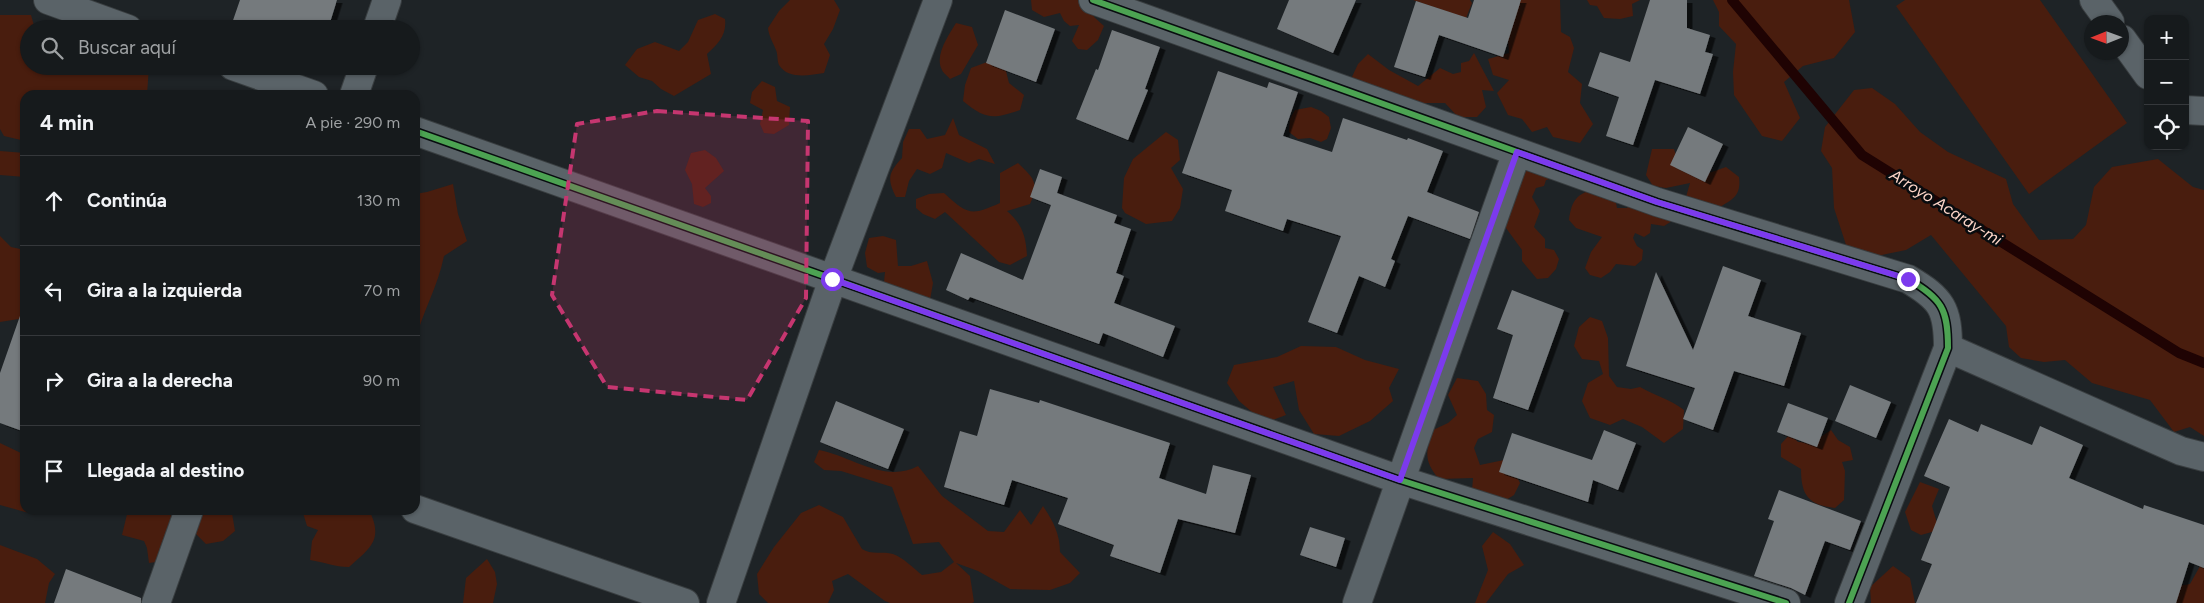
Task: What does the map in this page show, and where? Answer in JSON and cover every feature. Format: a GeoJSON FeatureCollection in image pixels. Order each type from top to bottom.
{"type":"FeatureCollection","features":[{"type":"Feature","properties":{"kind":"street"},"geometry":{"type":"LineString","coordinates":[[48,0],[103,20]]}},
{"type":"Feature","properties":{"kind":"street"},"geometry":{"type":"LineString","coordinates":[[380,20],[387,0]]}},
{"type":"Feature","properties":{"kind":"street"},"geometry":{"type":"LineString","coordinates":[[721,603],[832,279],[938,0]]}},
{"type":"Feature","properties":{"kind":"street"},"geometry":{"type":"LineString","coordinates":[[1093,0],[1657,202],[1908,279],[1927,290],[1942,306],[1948,324],[1948,348],[1849,603]]}},
{"type":"Feature","properties":{"kind":"street"},"geometry":{"type":"LineString","coordinates":[[2094,0],[2105,15]]}},
{"type":"Feature","properties":{"kind":"street"},"geometry":{"type":"LineString","coordinates":[[2129,49],[2144,69]]}},
{"type":"Feature","properties":{"kind":"street"},"geometry":{"type":"LineString","coordinates":[[258,75],[300,90]]}},
{"type":"Feature","properties":{"kind":"street"},"geometry":{"type":"LineString","coordinates":[[356,90],[361,75]]}},
{"type":"Feature","properties":{"kind":"street"},"geometry":{"type":"LineString","coordinates":[[2189,110],[2204,111]]}},
{"type":"Feature","properties":{"kind":"street"},"geometry":{"type":"LineString","coordinates":[[420,133],[1400,480],[1786,603]]}},
{"type":"Feature","properties":{"kind":"street"},"geometry":{"type":"LineString","coordinates":[[1357,603],[1517,152]]}},
{"type":"Feature","properties":{"kind":"street"},"geometry":{"type":"LineString","coordinates":[[1948,348],[2181,451],[2204,457]]}},
{"type":"Feature","properties":{"kind":"street"},"geometry":{"type":"LineString","coordinates":[[420,511],[685,603]]}},
{"type":"Feature","properties":{"kind":"street"},"geometry":{"type":"LineString","coordinates":[[156,603],[187,515]]}},
{"type":"Feature","properties":{"kind":"highlighted area"},"geometry":{"type":"Polygon","coordinates":[[[657,111],[808,121],[806,298],[747,400],[607,387],[552,295],[577,124],[657,111]]]}},
{"type":"Feature","properties":{"kind":"shaded area"},"geometry":{"type":"Polygon","coordinates":[[[790,0],[834,0],[840,10],[833,29],[824,44],[830,55],[824,73],[794,75],[783,70],[779,65],[777,52],[768,28],[779,11],[790,0]]]}},
{"type":"Feature","properties":{"kind":"shaded area"},"geometry":{"type":"Polygon","coordinates":[[[1031,0],[1084,0],[1092,2],[1094,17],[1104,26],[1098,40],[1087,50],[1078,49],[1072,41],[1079,25],[1070,26],[1064,21],[1060,13],[1044,17],[1032,10],[1031,0]]]}},
{"type":"Feature","properties":{"kind":"shaded area"},"geometry":{"type":"Polygon","coordinates":[[[1413,0],[1470,0],[1472,3],[1466,18],[1413,0]]]}},
{"type":"Feature","properties":{"kind":"shaded area"},"geometry":{"type":"Polygon","coordinates":[[[1516,0],[1560,0],[1561,32],[1570,37],[1574,48],[1568,72],[1582,84],[1580,103],[1593,124],[1580,143],[1553,137],[1547,127],[1532,132],[1522,119],[1508,115],[1497,93],[1509,80],[1493,75],[1488,59],[1509,53],[1508,38],[1516,0]]]}},
{"type":"Feature","properties":{"kind":"shaded area"},"geometry":{"type":"Polygon","coordinates":[[[1587,0],[1640,0],[1632,4],[1633,16],[1620,19],[1604,18],[1597,6],[1590,5],[1587,0]]]}},
{"type":"Feature","properties":{"kind":"shaded area"},"geometry":{"type":"Polygon","coordinates":[[[1713,0],[1849,0],[1855,32],[1834,58],[1803,66],[1784,82],[1800,118],[1782,141],[1762,136],[1734,95],[1733,72],[1736,44],[1719,26],[1719,12],[1713,0]]]}},
{"type":"Feature","properties":{"kind":"shaded area"},"geometry":{"type":"Polygon","coordinates":[[[1905,0],[2040,0],[2127,123],[2029,194],[1896,6],[1905,0]]]}},
{"type":"Feature","properties":{"kind":"shaded area"},"geometry":{"type":"Polygon","coordinates":[[[715,14],[725,19],[725,30],[715,47],[707,54],[711,74],[674,96],[661,89],[652,81],[639,77],[625,65],[637,49],[655,42],[679,51],[688,42],[698,20],[715,14]]]}},
{"type":"Feature","properties":{"kind":"shaded area"},"geometry":{"type":"Polygon","coordinates":[[[0,15],[31,15],[32,20],[20,20],[20,75],[148,75],[147,90],[20,90],[20,140],[4,136],[0,129],[0,15]]]}},
{"type":"Feature","properties":{"kind":"shaded area"},"geometry":{"type":"Polygon","coordinates":[[[956,23],[972,27],[978,45],[961,74],[950,79],[942,70],[940,58],[943,45],[956,23]]]}},
{"type":"Feature","properties":{"kind":"shaded area"},"geometry":{"type":"Polygon","coordinates":[[[1474,53],[1494,91],[1482,90],[1486,107],[1477,117],[1458,117],[1445,103],[1412,103],[1351,79],[1358,64],[1368,54],[1389,70],[1418,86],[1440,68],[1453,74],[1461,72],[1461,63],[1469,61],[1474,53]]]}},
{"type":"Feature","properties":{"kind":"shaded area"},"geometry":{"type":"Polygon","coordinates":[[[987,62],[1005,67],[1009,83],[1024,95],[1020,110],[1003,115],[990,116],[978,112],[963,101],[965,85],[971,68],[987,62]]]}},
{"type":"Feature","properties":{"kind":"shaded area"},"geometry":{"type":"Polygon","coordinates":[[[762,81],[775,87],[777,101],[790,107],[789,125],[774,134],[764,133],[760,124],[763,110],[750,103],[752,92],[762,81]]]}},
{"type":"Feature","properties":{"kind":"shaded area"},"geometry":{"type":"Polygon","coordinates":[[[1872,88],[1895,104],[1920,132],[1948,152],[2006,179],[2013,204],[2039,240],[2073,239],[2086,225],[2094,187],[2112,167],[2158,159],[2193,187],[2204,190],[2204,436],[2190,427],[2174,432],[2150,400],[2092,383],[2065,360],[2044,362],[2021,358],[2009,347],[2006,326],[1931,235],[1906,250],[1862,259],[1848,251],[1834,208],[1832,168],[1821,151],[1825,127],[1854,90],[1872,88]]]}},
{"type":"Feature","properties":{"kind":"shaded area"},"geometry":{"type":"Polygon","coordinates":[[[1311,107],[1329,117],[1331,128],[1327,139],[1321,142],[1310,138],[1298,139],[1289,132],[1290,119],[1295,110],[1311,107]]]}},
{"type":"Feature","properties":{"kind":"shaded area"},"geometry":{"type":"Polygon","coordinates":[[[953,118],[959,135],[987,149],[995,164],[979,159],[969,163],[946,153],[942,168],[930,174],[917,169],[909,181],[905,197],[896,197],[891,185],[890,176],[902,158],[903,142],[909,129],[920,129],[927,139],[945,135],[953,118]]]}},
{"type":"Feature","properties":{"kind":"shaded area"},"geometry":{"type":"Polygon","coordinates":[[[1166,132],[1178,140],[1180,160],[1171,168],[1183,189],[1180,208],[1172,221],[1146,224],[1125,213],[1122,208],[1124,178],[1133,159],[1166,132]]]}},
{"type":"Feature","properties":{"kind":"shaded area"},"geometry":{"type":"Polygon","coordinates":[[[1652,149],[1674,149],[1680,168],[1709,173],[1726,167],[1739,177],[1736,195],[1713,212],[1686,197],[1690,183],[1666,188],[1653,186],[1646,175],[1652,149]]]}},
{"type":"Feature","properties":{"kind":"shaded area"},"geometry":{"type":"Polygon","coordinates":[[[705,150],[716,158],[724,171],[705,188],[711,196],[711,203],[703,207],[694,204],[692,184],[685,170],[691,153],[705,150]]]}},
{"type":"Feature","properties":{"kind":"shaded area"},"geometry":{"type":"Polygon","coordinates":[[[0,151],[20,153],[20,177],[0,175],[0,151]]]}},
{"type":"Feature","properties":{"kind":"shaded area"},"geometry":{"type":"Polygon","coordinates":[[[1510,162],[1555,178],[1546,180],[1544,186],[1536,188],[1532,197],[1540,211],[1534,227],[1545,239],[1545,248],[1554,250],[1559,259],[1556,269],[1548,278],[1537,279],[1522,261],[1522,250],[1506,228],[1500,224],[1510,162]]]}},
{"type":"Feature","properties":{"kind":"shaded area"},"geometry":{"type":"Polygon","coordinates":[[[1018,163],[1031,177],[1035,185],[1030,204],[1007,211],[1020,226],[1026,242],[1027,256],[1010,265],[999,262],[945,212],[935,219],[923,214],[916,208],[916,199],[929,194],[944,193],[959,206],[970,211],[982,210],[1000,203],[1000,173],[1018,163]]]}},
{"type":"Feature","properties":{"kind":"shaded area"},"geometry":{"type":"Polygon","coordinates":[[[453,184],[458,214],[467,241],[444,256],[438,278],[420,325],[420,193],[453,184]]]}},
{"type":"Feature","properties":{"kind":"shaded area"},"geometry":{"type":"Polygon","coordinates":[[[1592,190],[1615,198],[1617,208],[1627,208],[1643,191],[1673,212],[1672,221],[1664,226],[1651,224],[1650,233],[1644,237],[1635,233],[1633,238],[1637,246],[1643,250],[1642,260],[1635,266],[1616,264],[1610,272],[1601,278],[1590,275],[1585,268],[1591,252],[1602,237],[1576,228],[1569,220],[1575,200],[1582,194],[1592,190]]]}},
{"type":"Feature","properties":{"kind":"shaded area"},"geometry":{"type":"Polygon","coordinates":[[[0,236],[11,247],[20,249],[20,319],[0,322],[0,236]]]}},
{"type":"Feature","properties":{"kind":"shaded area"},"geometry":{"type":"Polygon","coordinates":[[[883,236],[896,240],[898,266],[911,266],[927,261],[933,283],[930,300],[890,292],[884,282],[885,272],[878,273],[867,267],[865,253],[869,238],[883,236]]]}},
{"type":"Feature","properties":{"kind":"shaded area"},"geometry":{"type":"Polygon","coordinates":[[[1590,317],[1602,321],[1608,338],[1609,376],[1617,387],[1631,389],[1640,387],[1684,410],[1683,429],[1664,443],[1642,427],[1623,419],[1610,425],[1590,418],[1582,401],[1588,383],[1603,374],[1599,361],[1582,359],[1574,346],[1579,327],[1590,317]]]}},
{"type":"Feature","properties":{"kind":"shaded area"},"geometry":{"type":"Polygon","coordinates":[[[1301,346],[1336,347],[1365,360],[1399,369],[1389,388],[1393,401],[1370,421],[1339,436],[1314,434],[1299,410],[1294,381],[1273,387],[1286,415],[1265,423],[1239,401],[1227,383],[1234,365],[1277,357],[1301,346]]]}},
{"type":"Feature","properties":{"kind":"shaded area"},"geometry":{"type":"Polygon","coordinates":[[[1457,378],[1478,381],[1486,394],[1487,410],[1494,415],[1492,432],[1478,439],[1474,448],[1480,465],[1504,460],[1513,469],[1520,483],[1514,495],[1498,505],[1472,491],[1473,478],[1439,479],[1428,461],[1427,456],[1433,430],[1448,423],[1457,415],[1448,395],[1457,378]]]}},
{"type":"Feature","properties":{"kind":"shaded area"},"geometry":{"type":"Polygon","coordinates":[[[1831,430],[1838,440],[1850,447],[1853,460],[1842,462],[1845,471],[1844,500],[1835,508],[1826,507],[1808,498],[1801,478],[1801,469],[1781,457],[1781,444],[1790,434],[1798,442],[1812,443],[1831,430]]]}},
{"type":"Feature","properties":{"kind":"shaded area"},"geometry":{"type":"Polygon","coordinates":[[[0,443],[20,453],[20,511],[0,505],[0,443]]]}},
{"type":"Feature","properties":{"kind":"shaded area"},"geometry":{"type":"Polygon","coordinates":[[[819,450],[868,467],[893,472],[906,471],[918,466],[942,496],[988,531],[1004,532],[1020,510],[1031,525],[1043,506],[1055,528],[1059,539],[1060,552],[1080,573],[1070,583],[1050,590],[1010,589],[978,571],[956,563],[970,576],[974,602],[972,603],[890,603],[848,574],[832,581],[834,590],[828,603],[768,603],[759,594],[757,574],[774,547],[801,513],[819,505],[843,517],[862,549],[869,552],[893,554],[922,575],[941,572],[954,562],[939,542],[913,544],[892,487],[841,471],[824,470],[814,462],[819,450]]]}},
{"type":"Feature","properties":{"kind":"shaded area"},"geometry":{"type":"Polygon","coordinates":[[[1920,482],[1939,489],[1932,506],[1939,530],[1921,535],[1911,530],[1905,512],[1920,482]]]}},
{"type":"Feature","properties":{"kind":"shaded area"},"geometry":{"type":"Polygon","coordinates":[[[127,515],[171,515],[180,521],[163,561],[149,563],[144,541],[122,535],[127,515]]]}},
{"type":"Feature","properties":{"kind":"shaded area"},"geometry":{"type":"Polygon","coordinates":[[[198,515],[232,515],[235,531],[223,541],[206,544],[191,529],[198,515]]]}},
{"type":"Feature","properties":{"kind":"shaded area"},"geometry":{"type":"Polygon","coordinates":[[[304,515],[371,515],[375,536],[369,549],[349,567],[339,566],[310,560],[312,541],[318,530],[307,526],[304,515]]]}},
{"type":"Feature","properties":{"kind":"shaded area"},"geometry":{"type":"Polygon","coordinates":[[[1493,532],[1510,544],[1524,565],[1508,574],[1486,603],[1475,603],[1488,570],[1482,546],[1493,532]]]}},
{"type":"Feature","properties":{"kind":"shaded area"},"geometry":{"type":"Polygon","coordinates":[[[0,545],[37,559],[55,574],[49,583],[45,603],[0,603],[0,545]]]}},
{"type":"Feature","properties":{"kind":"shaded area"},"geometry":{"type":"Polygon","coordinates":[[[487,559],[495,572],[497,584],[493,603],[463,603],[466,578],[487,559]]]}},
{"type":"Feature","properties":{"kind":"shaded area"},"geometry":{"type":"Polygon","coordinates":[[[2204,559],[2204,603],[2167,603],[2179,586],[2190,584],[2204,559]]]}},
{"type":"Feature","properties":{"kind":"shaded area"},"geometry":{"type":"Polygon","coordinates":[[[1893,566],[1910,578],[1915,603],[1871,603],[1870,587],[1893,566]]]}},
{"type":"Feature","properties":{"kind":"building"},"geometry":{"type":"Polygon","coordinates":[[[240,0],[337,0],[331,20],[233,20],[240,0]]]}},
{"type":"Feature","properties":{"kind":"building"},"geometry":{"type":"Polygon","coordinates":[[[1289,0],[1356,0],[1333,53],[1277,29],[1289,0]]]}},
{"type":"Feature","properties":{"kind":"building"},"geometry":{"type":"Polygon","coordinates":[[[1474,0],[1521,0],[1503,57],[1439,35],[1425,77],[1394,67],[1416,1],[1468,18],[1474,0]]]}},
{"type":"Feature","properties":{"kind":"building"},"geometry":{"type":"Polygon","coordinates":[[[1650,0],[1687,0],[1687,28],[1710,35],[1705,52],[1713,54],[1700,94],[1655,80],[1633,145],[1606,136],[1619,97],[1588,86],[1600,52],[1630,62],[1650,0]]]}},
{"type":"Feature","properties":{"kind":"building"},"geometry":{"type":"Polygon","coordinates":[[[1005,10],[1055,29],[1036,82],[986,63],[1005,10]]]}},
{"type":"Feature","properties":{"kind":"building"},"geometry":{"type":"Polygon","coordinates":[[[1112,30],[1160,47],[1145,89],[1148,90],[1128,140],[1076,119],[1096,69],[1098,70],[1112,30]]]}},
{"type":"Feature","properties":{"kind":"building"},"geometry":{"type":"Polygon","coordinates":[[[1218,71],[1267,88],[1269,82],[1298,92],[1283,136],[1332,152],[1343,118],[1443,151],[1427,192],[1479,212],[1470,239],[1408,216],[1391,259],[1395,261],[1385,287],[1359,276],[1337,333],[1308,322],[1341,236],[1287,219],[1283,231],[1225,211],[1232,190],[1182,173],[1218,71]]]}},
{"type":"Feature","properties":{"kind":"building"},"geometry":{"type":"Polygon","coordinates":[[[1688,127],[1723,144],[1705,182],[1670,165],[1688,127]]]}},
{"type":"Feature","properties":{"kind":"building"},"geometry":{"type":"Polygon","coordinates":[[[1040,169],[1062,177],[1057,193],[1117,215],[1114,223],[1131,229],[1116,273],[1124,276],[1114,303],[1175,326],[1163,357],[1103,333],[1099,344],[970,297],[968,300],[946,290],[961,253],[1023,280],[1051,205],[1030,197],[1040,169]]]}},
{"type":"Feature","properties":{"kind":"building"},"geometry":{"type":"Polygon","coordinates":[[[1723,266],[1761,280],[1748,316],[1801,333],[1784,386],[1734,371],[1713,430],[1683,419],[1695,388],[1626,366],[1656,272],[1693,350],[1723,266]]]}},
{"type":"Feature","properties":{"kind":"building"},"geometry":{"type":"Polygon","coordinates":[[[1512,290],[1564,310],[1528,410],[1493,398],[1513,335],[1497,329],[1512,290]]]}},
{"type":"Feature","properties":{"kind":"building"},"geometry":{"type":"Polygon","coordinates":[[[20,316],[20,430],[0,423],[0,373],[20,316]]]}},
{"type":"Feature","properties":{"kind":"building"},"geometry":{"type":"Polygon","coordinates":[[[1850,385],[1891,402],[1876,438],[1835,421],[1850,385]]]}},
{"type":"Feature","properties":{"kind":"building"},"geometry":{"type":"Polygon","coordinates":[[[990,389],[1039,403],[1040,400],[1170,443],[1159,478],[1206,494],[1213,465],[1251,475],[1235,533],[1178,519],[1160,573],[1110,556],[1114,545],[1058,524],[1068,498],[1012,480],[1004,505],[944,487],[960,431],[977,436],[990,389]]]}},
{"type":"Feature","properties":{"kind":"building"},"geometry":{"type":"Polygon","coordinates":[[[836,401],[904,429],[888,469],[820,442],[836,401]]]}},
{"type":"Feature","properties":{"kind":"building"},"geometry":{"type":"Polygon","coordinates":[[[1788,403],[1828,418],[1817,447],[1777,432],[1788,403]]]}},
{"type":"Feature","properties":{"kind":"building"},"geometry":{"type":"Polygon","coordinates":[[[1949,419],[1978,432],[1981,424],[2032,445],[2040,426],[2083,445],[2069,478],[2143,509],[2144,505],[2204,525],[2204,568],[2189,562],[2176,603],[1916,603],[1932,564],[1921,560],[1950,487],[1924,476],[1949,419]]]}},
{"type":"Feature","properties":{"kind":"building"},"geometry":{"type":"Polygon","coordinates":[[[1604,430],[1636,443],[1618,490],[1593,480],[1588,502],[1499,472],[1512,433],[1592,460],[1604,430]]]}},
{"type":"Feature","properties":{"kind":"building"},"geometry":{"type":"Polygon","coordinates":[[[1779,490],[1861,521],[1850,550],[1825,541],[1805,595],[1791,588],[1754,576],[1774,521],[1768,519],[1779,490]]]}},
{"type":"Feature","properties":{"kind":"building"},"geometry":{"type":"Polygon","coordinates":[[[1310,527],[1345,538],[1336,567],[1300,555],[1310,527]]]}},
{"type":"Feature","properties":{"kind":"building"},"geometry":{"type":"Polygon","coordinates":[[[66,569],[141,598],[141,603],[54,603],[66,569]]]}},
{"type":"Feature","properties":{"kind":"waterway","name":"Arroyo Acaray-mi"},"geometry":{"type":"LineString","coordinates":[[1732,0],[1862,155],[2179,353],[2204,363]]}},
{"type":"Feature","properties":{"kind":"cycle path"},"geometry":{"type":"LineString","coordinates":[[1093,0],[1657,202],[1908,279],[1929,293],[1936,299],[1944,314],[1947,324],[1948,348],[1849,603]]}},
{"type":"Feature","properties":{"kind":"cycle path"},"geometry":{"type":"LineString","coordinates":[[420,133],[1400,480],[1786,603]]}},
{"type":"Feature","properties":{"kind":"route"},"geometry":{"type":"LineString","coordinates":[[832,279],[1400,480],[1517,152],[1657,202],[1908,279]]}}]}
